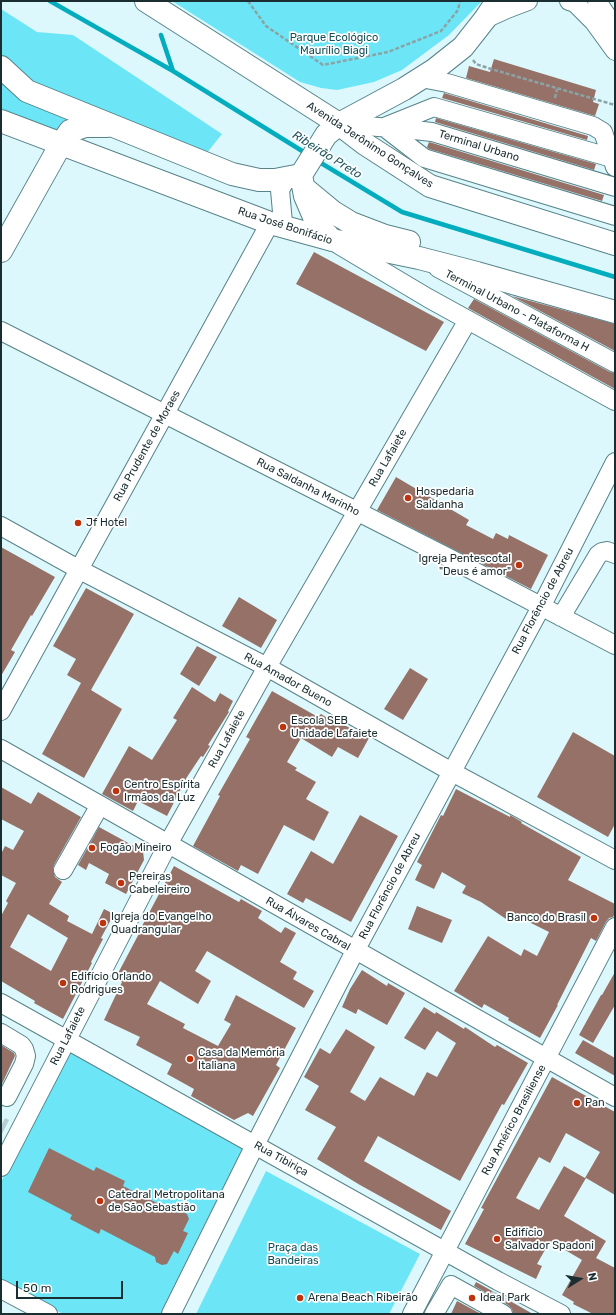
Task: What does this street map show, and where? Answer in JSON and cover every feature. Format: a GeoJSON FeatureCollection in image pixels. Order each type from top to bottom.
{"type":"FeatureCollection","features":[{"type":"Feature","properties":{"kind":"main road","name":"Avenida Jerônimo Gonçalves"},"geometry":{"type":"LineString","coordinates":[[146,1],[332,130],[365,144],[430,186],[615,244]]}},
{"type":"Feature","properties":{"kind":"main road"},"geometry":{"type":"LineString","coordinates":[[299,178],[332,130],[434,70],[463,47],[486,19],[497,1]]}},
{"type":"Feature","properties":{"kind":"main road"},"geometry":{"type":"LineString","coordinates":[[1,67],[28,91],[232,174],[259,180],[299,178],[333,212],[351,223],[385,236],[462,258],[478,273]]}},
{"type":"Feature","properties":{"kind":"main road","name":"Rua José Bonifácio"},"geometry":{"type":"LineString","coordinates":[[1,121],[278,225],[332,240]]}},
{"type":"Feature","properties":{"kind":"main road"},"geometry":{"type":"LineString","coordinates":[[1,251],[61,144],[70,131],[85,126],[114,126]]}},
{"type":"Feature","properties":{"kind":"main road"},"geometry":{"type":"LineString","coordinates":[[299,178],[317,224],[332,240],[420,258],[615,312]]}},
{"type":"Feature","properties":{"kind":"street"},"geometry":{"type":"LineString","coordinates":[[486,19],[528,1]]}},
{"type":"Feature","properties":{"kind":"street"},"geometry":{"type":"LineString","coordinates":[[568,1],[575,3],[594,22],[615,51]]}},
{"type":"Feature","properties":{"kind":"street"},"geometry":{"type":"LineString","coordinates":[[597,1],[615,28]]}},
{"type":"Feature","properties":{"kind":"street"},"geometry":{"type":"LineString","coordinates":[[421,78],[447,83],[593,126],[603,132],[614,162]]}},
{"type":"Feature","properties":{"kind":"street"},"geometry":{"type":"LineString","coordinates":[[384,127],[434,107],[614,162]]}},
{"type":"Feature","properties":{"kind":"street","name":"Terminal Urbano"},"geometry":{"type":"LineString","coordinates":[[332,130],[384,127],[432,132],[615,187]]}},
{"type":"Feature","properties":{"kind":"street"},"geometry":{"type":"LineString","coordinates":[[384,127],[424,158],[615,216]]}},
{"type":"Feature","properties":{"kind":"street"},"geometry":{"type":"LineString","coordinates":[[278,225],[283,222],[280,190],[299,178]]}},
{"type":"Feature","properties":{"kind":"street","name":"Rua Prudente de Moraes"},"geometry":{"type":"LineString","coordinates":[[1,711],[80,570],[164,413],[278,225]]}},
{"type":"Feature","properties":{"kind":"street","name":"Rua José Bonifácio"},"geometry":{"type":"LineString","coordinates":[[332,240],[428,298],[615,401]]}},
{"type":"Feature","properties":{"kind":"street","name":"Terminal Urbano - Plataforma H"},"geometry":{"type":"LineString","coordinates":[[420,258],[615,363]]}},
{"type":"Feature","properties":{"kind":"street","name":"Rua Lafaiete"},"geometry":{"type":"LineString","coordinates":[[1,1167],[11,1132],[66,1039],[168,844],[267,668],[468,320]]}},
{"type":"Feature","properties":{"kind":"street","name":"Rua Saldanha Marinho"},"geometry":{"type":"LineString","coordinates":[[1,331],[449,558],[615,645]]}},
{"type":"Feature","properties":{"kind":"street","name":"Rua Florêncio de Abreu"},"geometry":{"type":"LineString","coordinates":[[171,1314],[255,1145],[355,951],[541,606],[615,462]]}},
{"type":"Feature","properties":{"kind":"street","name":"Rua Amador Bueno"},"geometry":{"type":"LineString","coordinates":[[1,526],[80,570],[267,668],[452,772],[615,860]]}},
{"type":"Feature","properties":{"kind":"street"},"geometry":{"type":"LineString","coordinates":[[561,617],[598,556],[602,552],[607,551],[615,554]]}},
{"type":"Feature","properties":{"kind":"street","name":"Rua Álvares Cabral"},"geometry":{"type":"LineString","coordinates":[[1,749],[615,1097]]}},
{"type":"Feature","properties":{"kind":"street"},"geometry":{"type":"LineString","coordinates":[[63,870],[100,806]]}},
{"type":"Feature","properties":{"kind":"street","name":"Rua Américo Brasiliense"},"geometry":{"type":"LineString","coordinates":[[415,1308],[615,927]]}},
{"type":"Feature","properties":{"kind":"street","name":"Rua Tibiriça"},"geometry":{"type":"LineString","coordinates":[[1,1003],[445,1251],[496,1298],[561,1314]]}},
{"type":"Feature","properties":{"kind":"street"},"geometry":{"type":"LineString","coordinates":[[1,1033],[21,1044],[26,1056],[24,1064],[7,1097]]}},
{"type":"Feature","properties":{"kind":"street"},"geometry":{"type":"LineString","coordinates":[[415,1308],[436,1314],[451,1285],[496,1298]]}},
{"type":"Feature","properties":{"kind":"street"},"geometry":{"type":"LineString","coordinates":[[1,1289],[48,1314]]}},
{"type":"Feature","properties":{"kind":"path"},"geometry":{"type":"LineString","coordinates":[[248,1],[266,26],[323,65],[388,52],[441,31],[458,10],[460,1]]}},
{"type":"Feature","properties":{"kind":"path"},"geometry":{"type":"LineString","coordinates":[[463,47],[476,64],[615,105]]}},
{"type":"Feature","properties":{"kind":"green space","name":"Parque Ecológico Maurílio Biagi"},"geometry":{"type":"Polygon","coordinates":[[[172,1],[482,1],[449,35],[402,70],[374,82],[337,90],[321,88],[300,82],[172,1]]]}},
{"type":"Feature","properties":{"kind":"green space"},"geometry":{"type":"Polygon","coordinates":[[[1,9],[37,32],[73,35],[222,134],[206,154],[40,87],[1,58],[1,9]]]}},
{"type":"Feature","properties":{"kind":"green space"},"geometry":{"type":"Polygon","coordinates":[[[1,79],[70,118],[62,125],[58,132],[1,111],[1,79]]]}},
{"type":"Feature","properties":{"kind":"green space"},"geometry":{"type":"Polygon","coordinates":[[[73,1052],[79,1054],[246,1151],[164,1314],[63,1314],[1,1281],[1,1182],[64,1058],[67,1053],[73,1052]]]}},
{"type":"Feature","properties":{"kind":"green space","name":"Praça das Bandeiras"},"geometry":{"type":"Polygon","coordinates":[[[266,1171],[420,1254],[389,1314],[196,1314],[266,1171]]]}},
{"type":"Feature","properties":{"kind":"building"},"geometry":{"type":"Polygon","coordinates":[[[494,59],[596,90],[593,102],[599,104],[595,116],[466,78],[469,66],[490,72],[494,59]]]}},
{"type":"Feature","properties":{"kind":"building"},"geometry":{"type":"Polygon","coordinates":[[[444,93],[588,136],[587,140],[442,98],[444,93]]]}},
{"type":"Feature","properties":{"kind":"building"},"geometry":{"type":"Polygon","coordinates":[[[436,118],[596,164],[594,170],[435,122],[436,118]]]}},
{"type":"Feature","properties":{"kind":"building"},"geometry":{"type":"Polygon","coordinates":[[[429,142],[604,195],[602,201],[429,149],[427,147],[429,142]]]}},
{"type":"Feature","properties":{"kind":"building"},"geometry":{"type":"Polygon","coordinates":[[[314,252],[444,322],[426,351],[296,284],[314,252]]]}},
{"type":"Feature","properties":{"kind":"building"},"geometry":{"type":"Polygon","coordinates":[[[512,296],[615,324],[615,351],[512,296]]]}},
{"type":"Feature","properties":{"kind":"building"},"geometry":{"type":"Polygon","coordinates":[[[474,299],[610,372],[615,373],[615,389],[468,308],[474,299]]]}},
{"type":"Feature","properties":{"kind":"building"},"geometry":{"type":"Polygon","coordinates":[[[396,477],[469,520],[466,525],[493,539],[496,533],[508,539],[509,535],[548,555],[531,589],[377,510],[396,477]]]}},
{"type":"Feature","properties":{"kind":"building"},"geometry":{"type":"Polygon","coordinates":[[[1,547],[55,577],[11,650],[15,652],[1,676],[1,547]]]}},
{"type":"Feature","properties":{"kind":"building"},"geometry":{"type":"Polygon","coordinates":[[[86,588],[134,614],[91,690],[122,709],[84,778],[42,754],[81,683],[67,675],[76,659],[53,646],[86,588]]]}},
{"type":"Feature","properties":{"kind":"building"},"geometry":{"type":"Polygon","coordinates":[[[239,597],[277,620],[261,648],[222,626],[239,597]]]}},
{"type":"Feature","properties":{"kind":"building"},"geometry":{"type":"Polygon","coordinates":[[[197,646],[217,657],[199,686],[180,674],[197,646]]]}},
{"type":"Feature","properties":{"kind":"building"},"geometry":{"type":"Polygon","coordinates":[[[410,668],[428,679],[403,720],[384,709],[410,668]]]}},
{"type":"Feature","properties":{"kind":"building"},"geometry":{"type":"Polygon","coordinates":[[[192,687],[215,702],[220,693],[233,701],[228,711],[229,712],[208,745],[210,746],[203,757],[201,756],[187,777],[167,816],[138,801],[133,811],[102,794],[129,746],[152,760],[177,720],[173,718],[192,687]]]}},
{"type":"Feature","properties":{"kind":"building"},"geometry":{"type":"Polygon","coordinates":[[[272,691],[318,717],[321,714],[332,721],[334,719],[369,738],[358,758],[338,747],[332,757],[301,738],[287,762],[297,768],[295,770],[316,782],[306,799],[329,812],[314,841],[284,825],[258,874],[241,865],[238,871],[193,846],[220,796],[218,795],[250,739],[246,737],[272,691]]]}},
{"type":"Feature","properties":{"kind":"building"},"geometry":{"type":"Polygon","coordinates":[[[573,732],[615,756],[615,824],[608,837],[537,797],[573,732]]]}},
{"type":"Feature","properties":{"kind":"building"},"geometry":{"type":"Polygon","coordinates":[[[1,787],[31,804],[38,792],[81,817],[54,865],[53,870],[55,877],[62,882],[49,904],[69,916],[67,921],[92,934],[104,909],[114,914],[101,938],[103,939],[91,962],[92,963],[63,1019],[34,1003],[35,1001],[1,981],[1,916],[8,903],[6,901],[16,883],[1,875],[1,854],[5,846],[13,850],[24,831],[1,819],[1,787]],[[28,914],[10,947],[51,971],[68,938],[28,914]]]}},
{"type":"Feature","properties":{"kind":"building"},"geometry":{"type":"Polygon","coordinates":[[[456,789],[510,817],[510,815],[522,822],[521,823],[581,857],[568,880],[615,904],[615,914],[606,922],[596,941],[591,938],[540,1038],[508,1020],[509,1018],[484,1004],[482,1008],[454,991],[488,936],[521,956],[524,949],[537,956],[549,932],[509,912],[506,919],[481,902],[462,893],[466,886],[442,872],[434,889],[415,880],[422,865],[417,862],[441,815],[443,816],[456,789]]]}},
{"type":"Feature","properties":{"kind":"building"},"geometry":{"type":"Polygon","coordinates":[[[360,815],[398,836],[351,922],[306,898],[303,903],[287,894],[311,851],[333,864],[360,815]]]}},
{"type":"Feature","properties":{"kind":"building"},"geometry":{"type":"Polygon","coordinates":[[[99,827],[143,851],[144,860],[126,894],[105,883],[109,874],[89,863],[86,870],[78,865],[99,827]]]}},
{"type":"Feature","properties":{"kind":"building"},"geometry":{"type":"Polygon","coordinates":[[[174,866],[239,902],[241,899],[262,911],[258,918],[281,933],[285,927],[296,933],[280,962],[297,972],[293,979],[314,991],[304,1008],[207,951],[195,971],[211,981],[198,1004],[160,981],[147,1004],[185,1024],[183,1028],[218,1046],[231,1024],[224,1020],[236,995],[296,1028],[276,1065],[280,1068],[253,1116],[248,1113],[234,1120],[191,1096],[194,1089],[167,1074],[172,1064],[136,1045],[140,1037],[104,1020],[122,982],[115,979],[174,866]]]}},
{"type":"Feature","properties":{"kind":"building"},"geometry":{"type":"Polygon","coordinates":[[[417,906],[452,920],[442,943],[408,929],[417,906]]]}},
{"type":"Feature","properties":{"kind":"building"},"geometry":{"type":"Polygon","coordinates":[[[362,970],[387,986],[388,983],[405,993],[387,1025],[358,1009],[356,1014],[342,1007],[350,989],[362,970]]]}},
{"type":"Feature","properties":{"kind":"building"},"geometry":{"type":"Polygon","coordinates":[[[615,972],[615,1005],[593,1043],[579,1035],[615,972]]]}},
{"type":"Feature","properties":{"kind":"building"},"geometry":{"type":"Polygon","coordinates":[[[424,1007],[435,1014],[436,1012],[464,1029],[465,1027],[495,1047],[497,1045],[528,1063],[504,1105],[502,1104],[460,1181],[378,1136],[364,1161],[451,1211],[441,1230],[317,1159],[336,1127],[305,1110],[319,1086],[304,1077],[320,1048],[330,1054],[346,1029],[375,1047],[350,1092],[365,1101],[380,1077],[414,1096],[427,1072],[437,1077],[456,1043],[437,1031],[425,1050],[404,1038],[424,1007]]]}},
{"type":"Feature","properties":{"kind":"building"},"geometry":{"type":"Polygon","coordinates":[[[583,1040],[615,1058],[615,1076],[575,1053],[583,1040]]]}},
{"type":"Feature","properties":{"kind":"building"},"geometry":{"type":"Polygon","coordinates":[[[1,1045],[14,1053],[15,1056],[1,1086],[1,1045]]]}},
{"type":"Feature","properties":{"kind":"building"},"geometry":{"type":"Polygon","coordinates":[[[552,1077],[615,1112],[615,1195],[586,1178],[564,1216],[606,1241],[596,1258],[615,1268],[615,1314],[593,1314],[573,1304],[574,1302],[562,1295],[582,1260],[550,1241],[537,1264],[542,1266],[536,1279],[465,1244],[484,1209],[481,1208],[552,1077]],[[566,1133],[550,1163],[539,1157],[516,1198],[539,1210],[564,1166],[585,1178],[600,1152],[566,1133]]]}},
{"type":"Feature","properties":{"kind":"building","name":"Catedral Metropolitana de São Sebastião"},"geometry":{"type":"Polygon","coordinates":[[[49,1148],[94,1171],[96,1167],[125,1181],[123,1186],[177,1213],[181,1211],[187,1214],[189,1219],[183,1231],[188,1233],[178,1254],[174,1251],[167,1264],[162,1265],[156,1262],[155,1257],[101,1229],[99,1234],[70,1219],[72,1215],[28,1192],[49,1148]]]}},
{"type":"Feature","properties":{"kind":"building"},"geometry":{"type":"Polygon","coordinates":[[[476,1282],[533,1314],[513,1314],[512,1309],[508,1305],[474,1286],[476,1282]]]}},
{"type":"Feature","properties":{"kind":"building"},"geometry":{"type":"Polygon","coordinates":[[[457,1301],[481,1314],[451,1314],[457,1301]]]}},
{"type":"Feature","properties":{"kind":"waterway","name":"Ribeirão Preto"},"geometry":{"type":"LineString","coordinates":[[50,1],[173,71],[307,154]]}},
{"type":"Feature","properties":{"kind":"waterway"},"geometry":{"type":"LineString","coordinates":[[161,35],[173,71]]}},
{"type":"Feature","properties":{"kind":"waterway","name":"Ribeirão Preto"},"geometry":{"type":"LineString","coordinates":[[316,160],[402,212],[615,277]]}},
{"type":"Feature","properties":{"kind":"tunnel"},"geometry":{"type":"LineString","coordinates":[[1,1126],[5,1128]]}},
{"type":"Feature","properties":{"kind":"tunnel"},"geometry":{"type":"LineString","coordinates":[[495,1304],[500,1295]]}},
{"type":"Feature","properties":{"kind":"place","name":"Hospedaria Saldanha"},"geometry":{"type":"Point","coordinates":[408,498]}},
{"type":"Feature","properties":{"kind":"place","name":"Jf Hotel"},"geometry":{"type":"Point","coordinates":[78,523]}},
{"type":"Feature","properties":{"kind":"place","name":"Igreja Pentescotal \"Deus é amor\""},"geometry":{"type":"Point","coordinates":[519,565]}},
{"type":"Feature","properties":{"kind":"place","name":"Escola SEB Unidade Lafaiete"},"geometry":{"type":"Point","coordinates":[283,727]}},
{"type":"Feature","properties":{"kind":"place","name":"Centro Espírita Irmãos da Luz"},"geometry":{"type":"Point","coordinates":[116,791]}},
{"type":"Feature","properties":{"kind":"place","name":"Fogão Mineiro"},"geometry":{"type":"Point","coordinates":[92,848]}},
{"type":"Feature","properties":{"kind":"place","name":"Pereiras Cabeleireiro"},"geometry":{"type":"Point","coordinates":[121,883]}},
{"type":"Feature","properties":{"kind":"place","name":"Banco do Brasil"},"geometry":{"type":"Point","coordinates":[594,918]}},
{"type":"Feature","properties":{"kind":"place","name":"Igreja do Evangelho Quadrangular"},"geometry":{"type":"Point","coordinates":[103,923]}},
{"type":"Feature","properties":{"kind":"place","name":"Edifício Orlando Rodrigues"},"geometry":{"type":"Point","coordinates":[63,983]}},
{"type":"Feature","properties":{"kind":"place","name":"Casa da Memória Italiana"},"geometry":{"type":"Point","coordinates":[190,1059]}},
{"type":"Feature","properties":{"kind":"place","name":"Pan"},"geometry":{"type":"Point","coordinates":[577,1103]}},
{"type":"Feature","properties":{"kind":"place","name":"Catedral Metropolitana de São Sebastião"},"geometry":{"type":"Point","coordinates":[100,1201]}},
{"type":"Feature","properties":{"kind":"place","name":"Edifício Salvador Spadoni"},"geometry":{"type":"Point","coordinates":[497,1239]}},
{"type":"Feature","properties":{"kind":"place","name":"Arena Beach Ribeirão"},"geometry":{"type":"Point","coordinates":[300,1298]}},
{"type":"Feature","properties":{"kind":"place","name":"Ideal Park"},"geometry":{"type":"Point","coordinates":[472,1298]}}]}
